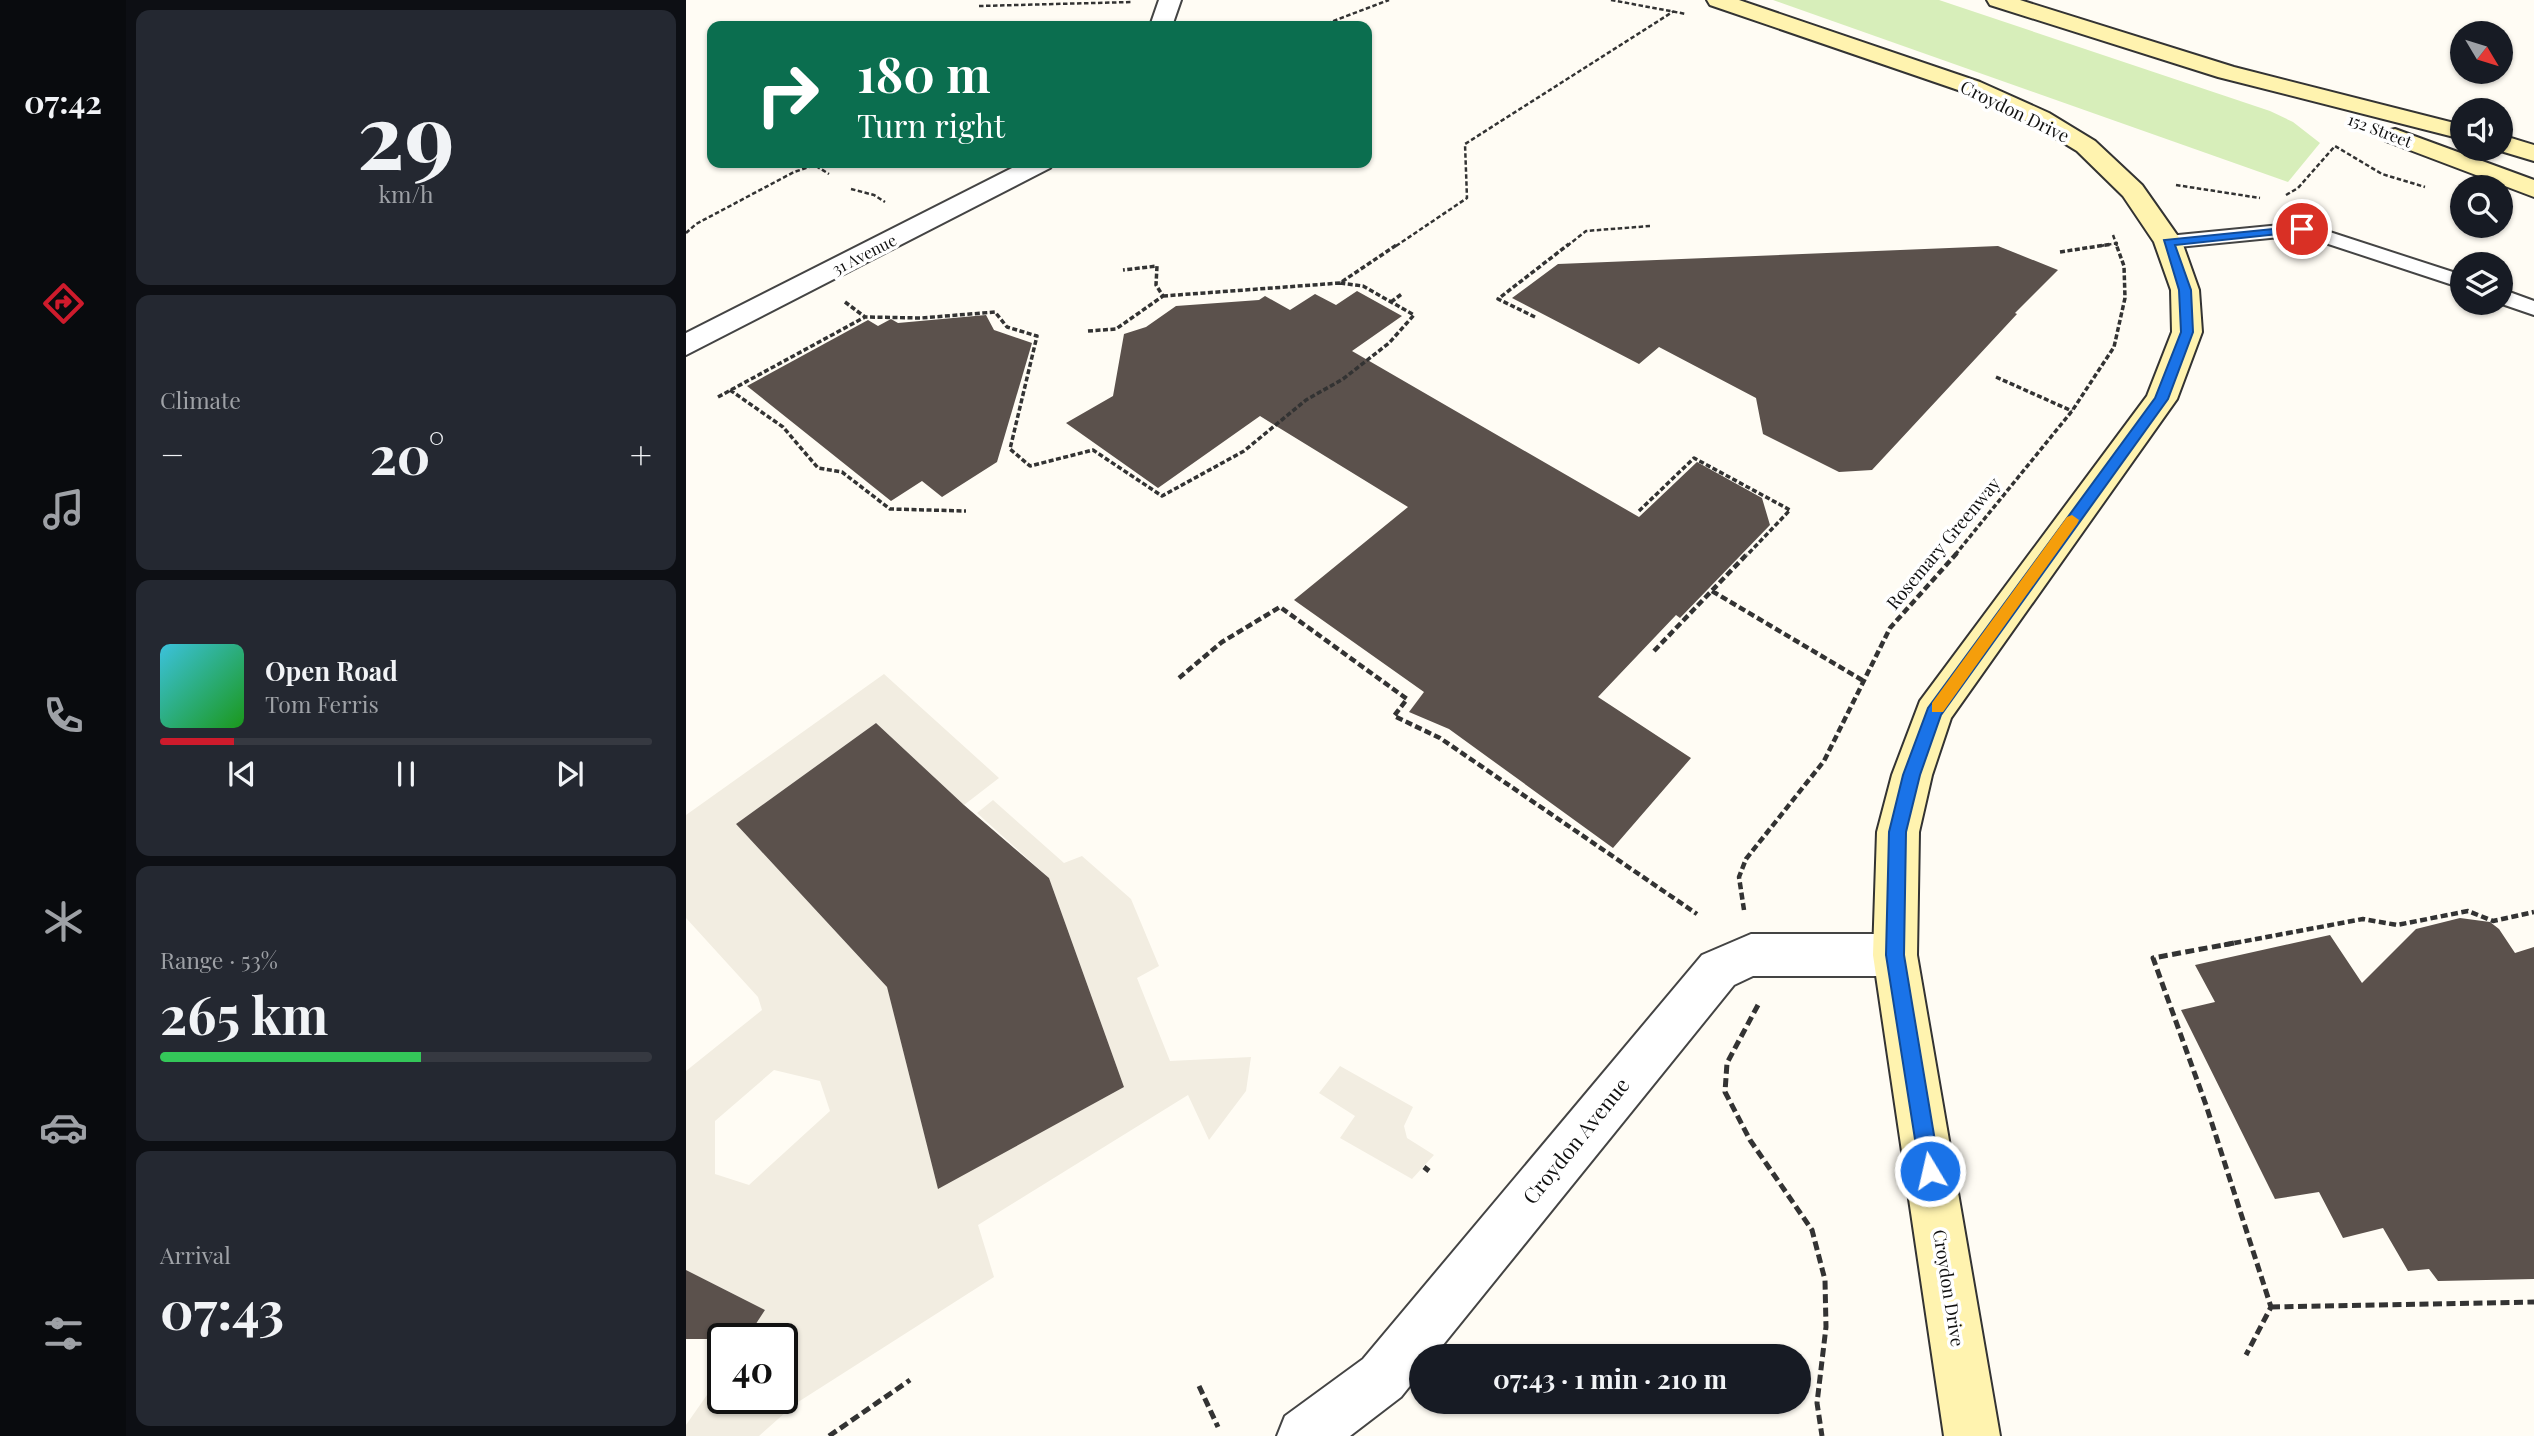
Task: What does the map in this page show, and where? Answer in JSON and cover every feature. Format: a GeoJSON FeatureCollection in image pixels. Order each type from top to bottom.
{"type":"FeatureCollection","features":[{"type":"Feature","properties":{"kind":"street"},"geometry":{"type":"LineString","coordinates":[[1163,21],[1170,0]]}},
{"type":"Feature","properties":{"kind":"street","name":"Croydon Drive"},"geometry":{"type":"LineString","coordinates":[[1718,0],[1972,87],[2040,118],[2086,146],[2133,191],[2168,242],[2185,290],[2187,332],[2178,364],[2161,399],[1934,712],[1912,775],[1898,832],[1895,955],[1972,1436]]}},
{"type":"Feature","properties":{"kind":"street","name":"152 Street"},"geometry":{"type":"LineString","coordinates":[[1998,0],[2226,72],[2450,129]]}},
{"type":"Feature","properties":{"kind":"street","name":"152 Street"},"geometry":{"type":"LineString","coordinates":[[2226,72],[2534,189]]}},
{"type":"Feature","properties":{"kind":"street"},"geometry":{"type":"LineString","coordinates":[[2513,147],[2534,153]]}},
{"type":"Feature","properties":{"kind":"street","name":"31 Avenue"},"geometry":{"type":"LineString","coordinates":[[686,345],[1031,168]]}},
{"type":"Feature","properties":{"kind":"street","name":"Croydon Avenue"},"geometry":{"type":"LineString","coordinates":[[1304,1436],[1382,1378],[1718,970],[1751,955],[1895,955]]}},
{"type":"Feature","properties":{"kind":"lane"},"geometry":{"type":"LineString","coordinates":[[2168,242],[2302,229],[2450,278]]}},
{"type":"Feature","properties":{"kind":"lane"},"geometry":{"type":"LineString","coordinates":[[2513,300],[2534,308]]}},
{"type":"Feature","properties":{"kind":"path"},"geometry":{"type":"LineString","coordinates":[[1333,21],[1389,0]]}},
{"type":"Feature","properties":{"kind":"path"},"geometry":{"type":"LineString","coordinates":[[979,6],[1132,2]]}},
{"type":"Feature","properties":{"kind":"path"},"geometry":{"type":"LineString","coordinates":[[1340,283],[1466,198],[1465,144],[1674,10]]}},
{"type":"Feature","properties":{"kind":"path"},"geometry":{"type":"LineString","coordinates":[[2280,197],[2298,188],[2335,146],[2382,174],[2428,188]]}},
{"type":"Feature","properties":{"kind":"path"},"geometry":{"type":"LineString","coordinates":[[686,233],[696,224],[794,172],[808,168]]}},
{"type":"Feature","properties":{"kind":"path"},"geometry":{"type":"LineString","coordinates":[[818,168],[829,174]]}},
{"type":"Feature","properties":{"kind":"path"},"geometry":{"type":"LineString","coordinates":[[2170,185],[2271,199]]}},
{"type":"Feature","properties":{"kind":"path"},"geometry":{"type":"LineString","coordinates":[[851,189],[874,195],[895,209]]}},
{"type":"Feature","properties":{"kind":"path"},"geometry":{"type":"LineString","coordinates":[[1535,317],[1498,299],[1586,231],[1650,226]]}},
{"type":"Feature","properties":{"kind":"path","name":"Rosemary Greenway"},"geometry":{"type":"LineString","coordinates":[[1743,905],[1739,876],[1749,856],[1825,760],[1872,654],[1900,614],[1925,592],[2072,411],[2114,347],[2125,298],[2124,266],[2118,243],[2111,232]]}},
{"type":"Feature","properties":{"kind":"path"},"geometry":{"type":"LineString","coordinates":[[2060,252],[2118,243]]}},
{"type":"Feature","properties":{"kind":"path"},"geometry":{"type":"LineString","coordinates":[[1123,270],[1157,266],[1156,285],[1163,296]]}},
{"type":"Feature","properties":{"kind":"path"},"geometry":{"type":"LineString","coordinates":[[718,397],[865,317],[921,318],[995,312],[1007,327],[1037,336],[1010,449],[1030,466],[1093,450],[1162,496],[1244,451],[1306,400],[1343,379],[1389,343],[1414,315],[1363,286],[1340,283],[1163,296],[1116,329],[1088,331]]}},
{"type":"Feature","properties":{"kind":"path"},"geometry":{"type":"LineString","coordinates":[[1391,302],[1404,293]]}},
{"type":"Feature","properties":{"kind":"path"},"geometry":{"type":"LineString","coordinates":[[839,297],[865,317]]}},
{"type":"Feature","properties":{"kind":"path"},"geometry":{"type":"LineString","coordinates":[[1996,377],[2072,411]]}},
{"type":"Feature","properties":{"kind":"path"},"geometry":{"type":"LineString","coordinates":[[730,390],[783,427],[818,468],[842,472],[890,509],[966,510]]}},
{"type":"Feature","properties":{"kind":"path"},"geometry":{"type":"LineString","coordinates":[[1639,511],[1694,457],[1790,510],[1654,651]]}},
{"type":"Feature","properties":{"kind":"path"},"geometry":{"type":"LineString","coordinates":[[1712,591],[1862,680]]}},
{"type":"Feature","properties":{"kind":"path"},"geometry":{"type":"LineString","coordinates":[[1179,678],[1222,642],[1280,607],[1407,699],[1394,716],[1440,738],[1697,914]]}},
{"type":"Feature","properties":{"kind":"path"},"geometry":{"type":"LineString","coordinates":[[2246,1355],[2271,1307],[2206,1105],[2154,958],[2362,919],[2397,925],[2468,911],[2493,921],[2534,912]]}},
{"type":"Feature","properties":{"kind":"path"},"geometry":{"type":"LineString","coordinates":[[1759,1003],[1727,1063],[1725,1092],[1750,1140],[1812,1230],[1825,1280],[1826,1327],[1817,1403],[1822,1436]]}},
{"type":"Feature","properties":{"kind":"path"},"geometry":{"type":"LineString","coordinates":[[2271,1307],[2534,1302]]}},
{"type":"Feature","properties":{"kind":"path"},"geometry":{"type":"LineString","coordinates":[[829,1436],[910,1380]]}},
{"type":"Feature","properties":{"kind":"path"},"geometry":{"type":"LineString","coordinates":[[1199,1386],[1218,1427]]}},
{"type":"Feature","properties":{"kind":"green space"},"geometry":{"type":"Polygon","coordinates":[[[1773,0],[1939,0],[2270,111],[2293,122],[2320,143],[2288,182],[1773,0]]]}},
{"type":"Feature","properties":{"kind":"shaded area"},"geometry":{"type":"Polygon","coordinates":[[[884,674],[999,778],[964,805],[876,723],[736,824],[887,987],[938,1188],[1124,1087],[1049,878],[977,813],[993,800],[1064,863],[1082,856],[1131,899],[1159,966],[1137,978],[1170,1061],[1251,1057],[1246,1091],[1209,1140],[1188,1095],[978,1225],[994,1277],[798,1402],[798,1323],[756,1323],[765,1310],[686,1270],[686,1071],[762,1010],[758,997],[686,918],[686,815],[884,674]],[[774,1070],[715,1121],[715,1174],[749,1185],[830,1111],[820,1081],[774,1070]]]}},
{"type":"Feature","properties":{"kind":"shaded area"},"geometry":{"type":"Polygon","coordinates":[[[1340,1066],[1413,1107],[1404,1126],[1407,1138],[1434,1155],[1412,1179],[1340,1138],[1355,1116],[1319,1093],[1340,1066]]]}},
{"type":"Feature","properties":{"kind":"shaded area"},"geometry":{"type":"Polygon","coordinates":[[[707,1395],[707,1414],[784,1414],[759,1436],[686,1436],[686,1425],[707,1395]]]}},
{"type":"Feature","properties":{"kind":"building"},"geometry":{"type":"Polygon","coordinates":[[[1998,246],[2058,270],[2015,313],[2017,314],[1872,470],[1839,472],[1763,434],[1756,398],[1659,347],[1639,364],[1512,298],[1558,264],[1998,246]]]}},
{"type":"Feature","properties":{"kind":"building"},"geometry":{"type":"Polygon","coordinates":[[[1357,291],[1402,316],[1352,351],[1639,517],[1697,462],[1762,498],[1770,525],[1680,618],[1676,615],[1598,697],[1691,758],[1613,848],[1449,729],[1409,712],[1424,692],[1294,600],[1408,507],[1260,416],[1158,488],[1066,423],[1113,396],[1124,334],[1146,327],[1176,306],[1259,300],[1265,296],[1290,310],[1315,294],[1336,305],[1357,291]]]}},
{"type":"Feature","properties":{"kind":"building"},"geometry":{"type":"Polygon","coordinates":[[[986,315],[994,330],[1032,343],[997,462],[942,497],[922,481],[891,501],[747,386],[868,320],[878,326],[891,319],[898,323],[986,315]]]}},
{"type":"Feature","properties":{"kind":"building"},"geometry":{"type":"Polygon","coordinates":[[[876,723],[964,805],[1049,878],[1124,1087],[938,1189],[887,987],[736,824],[876,723]]]}},
{"type":"Feature","properties":{"kind":"building"},"geometry":{"type":"Polygon","coordinates":[[[2460,918],[2490,922],[2499,929],[2515,953],[2534,947],[2534,1279],[2438,1281],[2429,1269],[2408,1271],[2383,1228],[2343,1238],[2319,1192],[2275,1199],[2181,1010],[2215,1002],[2195,965],[2330,935],[2362,983],[2416,929],[2460,918]]]}},
{"type":"Feature","properties":{"kind":"building"},"geometry":{"type":"Polygon","coordinates":[[[686,1270],[765,1310],[756,1323],[707,1323],[707,1339],[686,1339],[686,1270]]]}},
{"type":"Feature","properties":{"kind":"slow traffic"},"geometry":{"type":"LineString","coordinates":[[1937,707],[2072,520]]}},
{"type":"Feature","properties":{"kind":"route"},"geometry":{"type":"LineString","coordinates":[[1930,1171],[1895,955],[1898,832],[1912,775],[1934,712],[2161,399],[2178,364],[2187,332],[2185,290],[2168,242],[2302,229]]}}]}
